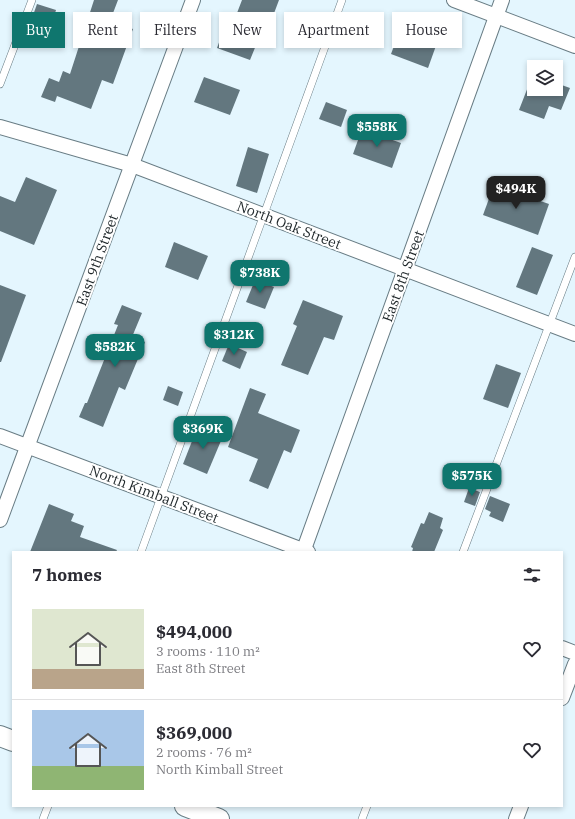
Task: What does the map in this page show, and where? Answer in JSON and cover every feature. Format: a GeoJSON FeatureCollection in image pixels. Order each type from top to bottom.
{"type":"FeatureCollection","features":[{"type":"Feature","properties":{"kind":"main road"},"geometry":{"type":"LineString","coordinates":[[0,736],[12,741]]}},
{"type":"Feature","properties":{"kind":"main road"},"geometry":{"type":"LineString","coordinates":[[189,807],[210,814]]}},
{"type":"Feature","properties":{"kind":"street","name":"East 9th Street"},"geometry":{"type":"LineString","coordinates":[[0,520],[193,0]]}},
{"type":"Feature","properties":{"kind":"street"},"geometry":{"type":"LineString","coordinates":[[454,0],[575,46]]}},
{"type":"Feature","properties":{"kind":"street","name":"East 8th Street"},"geometry":{"type":"LineString","coordinates":[[305,551],[502,0]]}},
{"type":"Feature","properties":{"kind":"street","name":"North Oak Street"},"geometry":{"type":"LineString","coordinates":[[0,127],[132,165],[575,334]]}},
{"type":"Feature","properties":{"kind":"street","name":"North Kimball Street"},"geometry":{"type":"LineString","coordinates":[[0,436],[305,551]]}},
{"type":"Feature","properties":{"kind":"street"},"geometry":{"type":"LineString","coordinates":[[563,648],[575,653]]}},
{"type":"Feature","properties":{"kind":"street"},"geometry":{"type":"LineString","coordinates":[[563,695],[575,664]]}},
{"type":"Feature","properties":{"kind":"street"},"geometry":{"type":"LineString","coordinates":[[516,819],[521,807]]}},
{"type":"Feature","properties":{"kind":"lane"},"geometry":{"type":"LineString","coordinates":[[0,84],[32,0]]}},
{"type":"Feature","properties":{"kind":"lane"},"geometry":{"type":"LineString","coordinates":[[141,551],[342,0]]}},
{"type":"Feature","properties":{"kind":"lane"},"geometry":{"type":"LineString","coordinates":[[463,551],[575,257]]}},
{"type":"Feature","properties":{"kind":"lane"},"geometry":{"type":"LineString","coordinates":[[43,819],[48,807]]}},
{"type":"Feature","properties":{"kind":"lane"},"geometry":{"type":"LineString","coordinates":[[362,819],[367,807]]}},
{"type":"Feature","properties":{"kind":"building"},"geometry":{"type":"Polygon","coordinates":[[[94,0],[118,0],[113,12],[90,12],[94,0]]]}},
{"type":"Feature","properties":{"kind":"building"},"geometry":{"type":"Polygon","coordinates":[[[242,0],[279,0],[274,12],[237,12],[242,0]]]}},
{"type":"Feature","properties":{"kind":"building"},"geometry":{"type":"Polygon","coordinates":[[[37,4],[56,10],[55,12],[34,12],[37,4]]]}},
{"type":"Feature","properties":{"kind":"building"},"geometry":{"type":"Polygon","coordinates":[[[219,42],[219,48],[255,48],[250,60],[217,48],[219,42]]]}},
{"type":"Feature","properties":{"kind":"building"},"geometry":{"type":"Polygon","coordinates":[[[78,48],[126,48],[113,84],[102,80],[91,109],[57,96],[55,102],[41,97],[49,78],[59,82],[63,71],[70,74],[78,48]]]}},
{"type":"Feature","properties":{"kind":"building"},"geometry":{"type":"Polygon","coordinates":[[[393,48],[435,48],[428,68],[391,54],[393,48]]]}},
{"type":"Feature","properties":{"kind":"building"},"geometry":{"type":"Polygon","coordinates":[[[204,77],[240,90],[230,115],[194,102],[204,77]]]}},
{"type":"Feature","properties":{"kind":"building"},"geometry":{"type":"Polygon","coordinates":[[[563,86],[570,88],[561,110],[549,106],[544,119],[519,110],[527,89],[527,96],[563,96],[563,86]]]}},
{"type":"Feature","properties":{"kind":"building"},"geometry":{"type":"Polygon","coordinates":[[[326,102],[347,110],[341,127],[319,119],[326,102]]]}},
{"type":"Feature","properties":{"kind":"building"},"geometry":{"type":"Polygon","coordinates":[[[362,129],[401,143],[392,168],[353,154],[362,129]]]}},
{"type":"Feature","properties":{"kind":"building"},"geometry":{"type":"Polygon","coordinates":[[[248,147],[269,154],[257,193],[236,186],[248,147]]]}},
{"type":"Feature","properties":{"kind":"building"},"geometry":{"type":"Polygon","coordinates":[[[26,177],[57,190],[34,245],[0,231],[0,196],[15,202],[26,177]]]}},
{"type":"Feature","properties":{"kind":"building"},"geometry":{"type":"Polygon","coordinates":[[[494,185],[549,204],[538,235],[483,215],[494,185]]]}},
{"type":"Feature","properties":{"kind":"building"},"geometry":{"type":"Polygon","coordinates":[[[174,242],[208,256],[198,280],[165,267],[174,242]]]}},
{"type":"Feature","properties":{"kind":"building"},"geometry":{"type":"Polygon","coordinates":[[[532,247],[553,255],[537,295],[516,287],[532,247]]]}},
{"type":"Feature","properties":{"kind":"building"},"geometry":{"type":"Polygon","coordinates":[[[255,280],[274,287],[265,309],[246,302],[255,280]]]}},
{"type":"Feature","properties":{"kind":"building"},"geometry":{"type":"Polygon","coordinates":[[[0,285],[26,295],[1,362],[0,362],[0,285]]]}},
{"type":"Feature","properties":{"kind":"building"},"geometry":{"type":"Polygon","coordinates":[[[303,300],[343,316],[334,340],[324,337],[308,375],[281,365],[297,326],[293,324],[303,300]]]}},
{"type":"Feature","properties":{"kind":"building"},"geometry":{"type":"Polygon","coordinates":[[[122,305],[142,313],[132,337],[145,342],[125,390],[119,387],[103,427],[79,417],[85,403],[87,403],[118,325],[114,324],[122,305]]]}},
{"type":"Feature","properties":{"kind":"building"},"geometry":{"type":"Polygon","coordinates":[[[229,344],[247,352],[240,369],[222,361],[229,344]]]}},
{"type":"Feature","properties":{"kind":"building"},"geometry":{"type":"Polygon","coordinates":[[[496,364],[521,373],[508,408],[483,399],[496,364]]]}},
{"type":"Feature","properties":{"kind":"building"},"geometry":{"type":"Polygon","coordinates":[[[168,386],[183,392],[178,406],[163,400],[168,386]]]}},
{"type":"Feature","properties":{"kind":"building"},"geometry":{"type":"Polygon","coordinates":[[[250,388],[266,394],[258,413],[300,430],[291,453],[284,450],[268,489],[249,481],[258,459],[228,447],[250,388]]]}},
{"type":"Feature","properties":{"kind":"building"},"geometry":{"type":"Polygon","coordinates":[[[198,426],[223,436],[207,474],[183,464],[198,426]]]}},
{"type":"Feature","properties":{"kind":"building"},"geometry":{"type":"Polygon","coordinates":[[[469,488],[480,492],[475,506],[464,502],[469,488]]]}},
{"type":"Feature","properties":{"kind":"building"},"geometry":{"type":"Polygon","coordinates":[[[490,496],[510,504],[503,522],[489,516],[491,512],[485,509],[490,496]]]}},
{"type":"Feature","properties":{"kind":"building"},"geometry":{"type":"Polygon","coordinates":[[[49,504],[74,514],[71,521],[84,526],[80,537],[117,550],[116,551],[30,551],[49,504]]]}},
{"type":"Feature","properties":{"kind":"building"},"geometry":{"type":"Polygon","coordinates":[[[429,512],[443,518],[440,528],[443,530],[434,551],[412,551],[413,548],[411,547],[421,523],[424,524],[429,512]]]}}]}
